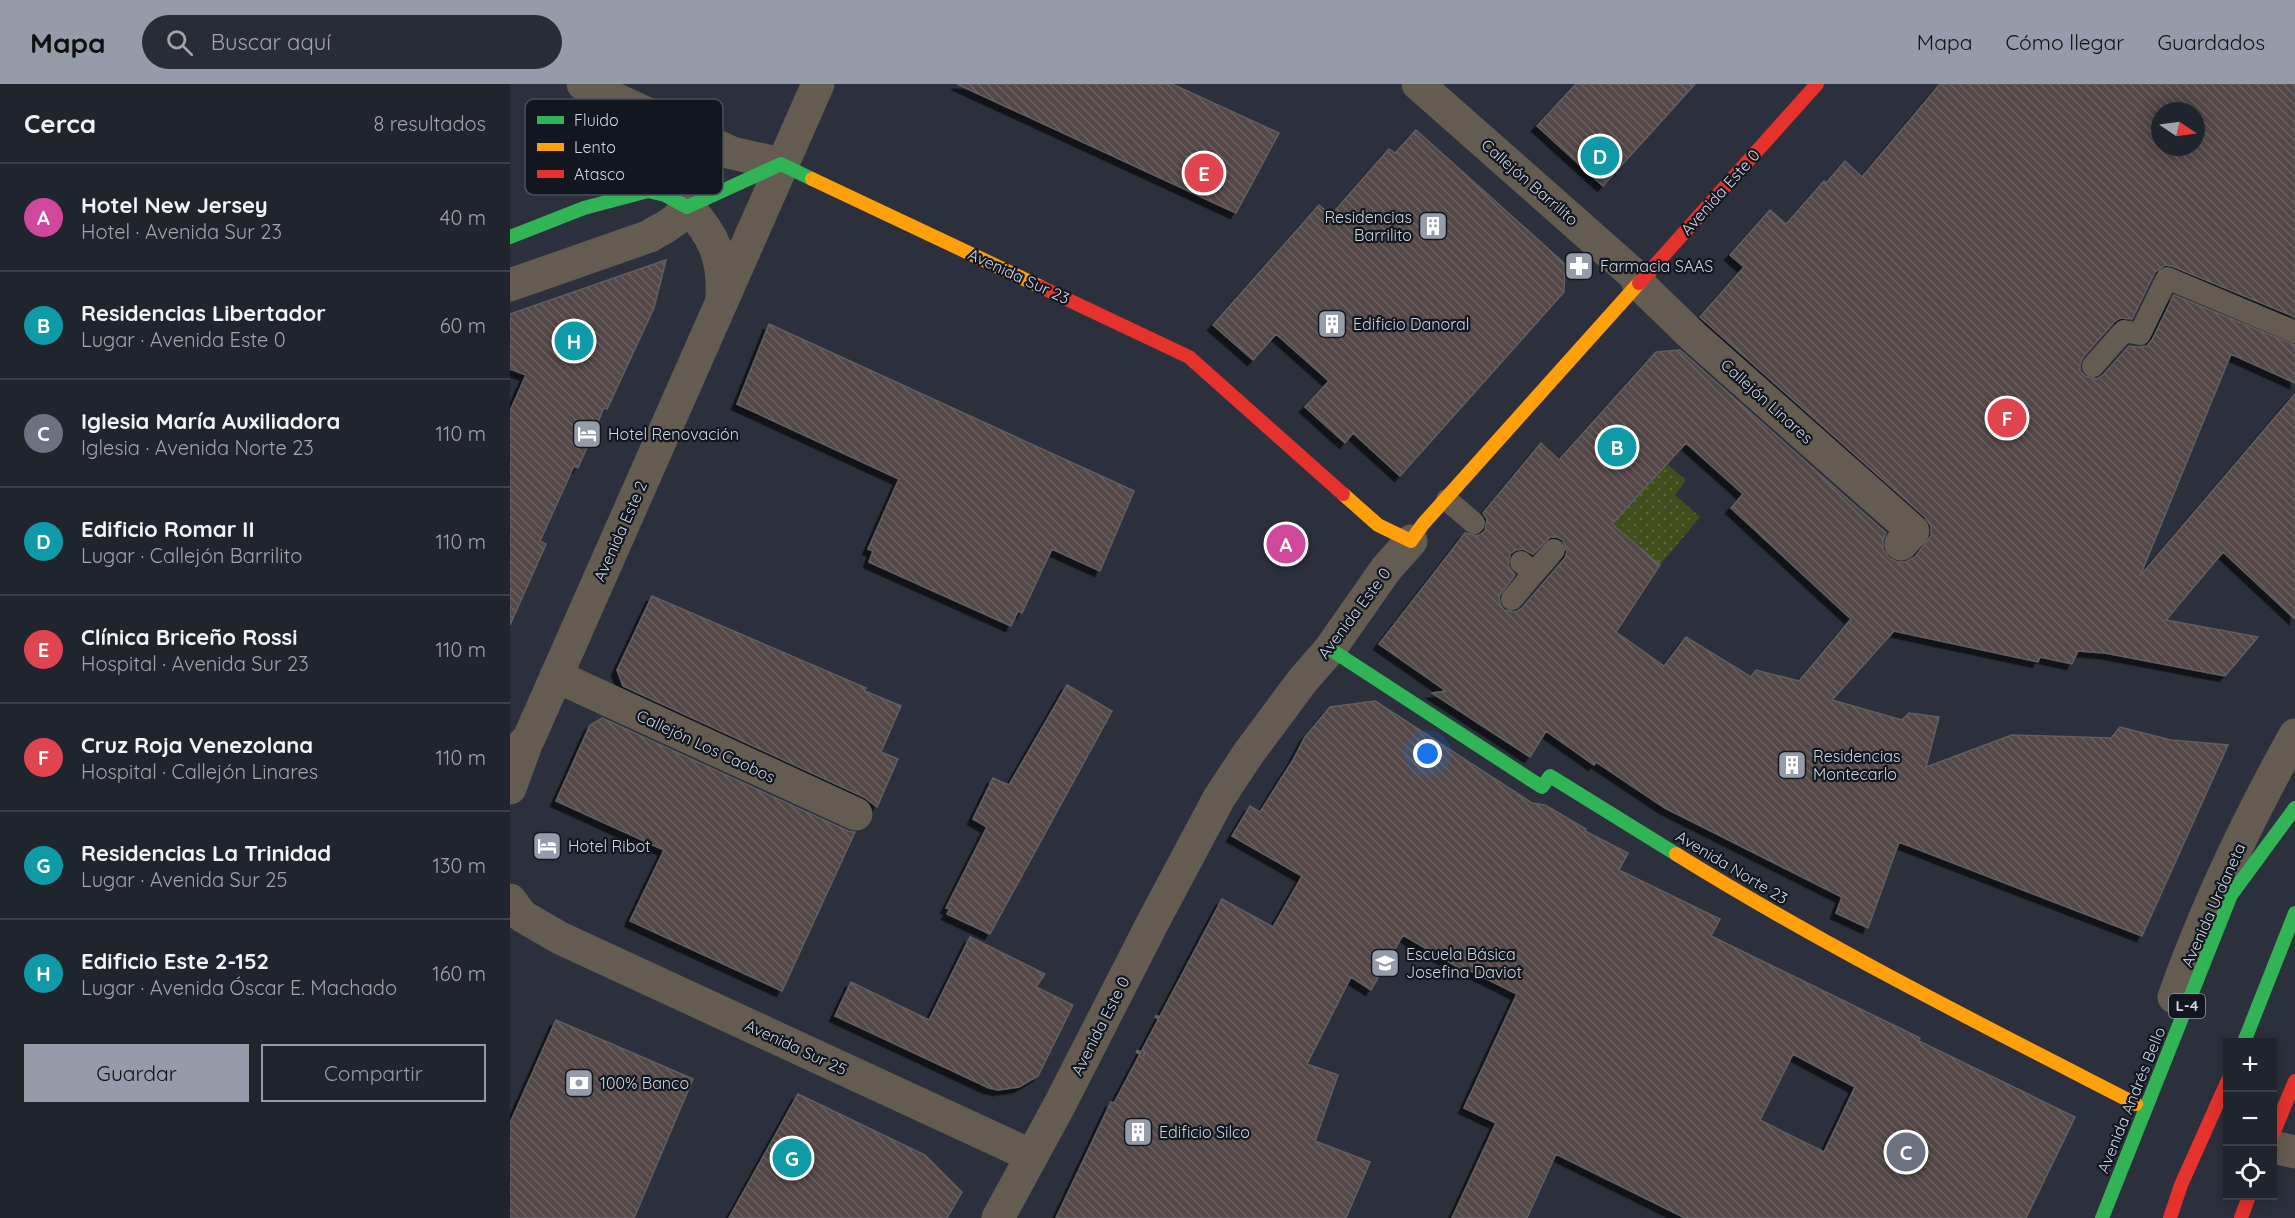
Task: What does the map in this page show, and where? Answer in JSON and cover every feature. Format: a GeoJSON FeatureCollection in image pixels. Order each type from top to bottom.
{"type":"FeatureCollection","features":[{"type":"Feature","properties":{"kind":"main road","name":"Avenida Este 0"},"geometry":{"type":"LineString","coordinates":[[1411,541],[1817,84]]}},
{"type":"Feature","properties":{"kind":"main road"},"geometry":{"type":"LineString","coordinates":[[723,191],[781,164]]}},
{"type":"Feature","properties":{"kind":"main road","name":"Avenida Sur 23"},"geometry":{"type":"LineString","coordinates":[[781,164],[1189,357],[1378,525],[1411,541]]}},
{"type":"Feature","properties":{"kind":"main road"},"geometry":{"type":"LineString","coordinates":[[510,237],[584,208],[633,195]]}},
{"type":"Feature","properties":{"kind":"main road"},"geometry":{"type":"LineString","coordinates":[[666,195],[687,207],[713,195]]}},
{"type":"Feature","properties":{"kind":"main road","name":"Avenida Norte 23"},"geometry":{"type":"LineString","coordinates":[[1330,649],[1542,786],[1550,776],[1728,886],[1880,972],[2136,1104]]}},
{"type":"Feature","properties":{"kind":"main road","name":"Avenida Andrés Bello"},"geometry":{"type":"LineString","coordinates":[[2101,1218],[2231,895],[2295,808]]}},
{"type":"Feature","properties":{"kind":"main road"},"geometry":{"type":"LineString","coordinates":[[2246,1038],[2295,913]]}},
{"type":"Feature","properties":{"kind":"main road"},"geometry":{"type":"LineString","coordinates":[[2277,1124],[2295,1082]]}},
{"type":"Feature","properties":{"kind":"main road"},"geometry":{"type":"LineString","coordinates":[[2169,1218],[2181,1185],[2223,1091]]}},
{"type":"Feature","properties":{"kind":"main road"},"geometry":{"type":"LineString","coordinates":[[2241,1218],[2248,1200]]}},
{"type":"Feature","properties":{"kind":"street","name":"Avenida Sur 23"},"geometry":{"type":"LineString","coordinates":[[583,84],[616,99]]}},
{"type":"Feature","properties":{"kind":"street","name":"Avenida Este 2"},"geometry":{"type":"LineString","coordinates":[[519,748],[556,676],[818,84]]}},
{"type":"Feature","properties":{"kind":"street","name":"Callejón Barrilito"},"geometry":{"type":"LineString","coordinates":[[1418,84],[1639,282]]}},
{"type":"Feature","properties":{"kind":"street","name":"Avenida Sur 23"},"geometry":{"type":"LineString","coordinates":[[723,149],[781,164]]}},
{"type":"Feature","properties":{"kind":"street"},"geometry":{"type":"LineString","coordinates":[[510,285],[650,236],[668,226],[697,195]]}},
{"type":"Feature","properties":{"kind":"street","name":"Avenida Este 2"},"geometry":{"type":"LineString","coordinates":[[687,207],[705,225],[718,255],[723,274],[722,298]]}},
{"type":"Feature","properties":{"kind":"street","name":"Callejón Linares"},"geometry":{"type":"LineString","coordinates":[[1639,282],[1894,530]]}},
{"type":"Feature","properties":{"kind":"street","name":"Avenida Este 0"},"geometry":{"type":"LineString","coordinates":[[998,1218],[1059,1106],[1219,798],[1248,754],[1303,680],[1330,649],[1386,569],[1411,541]]}},
{"type":"Feature","properties":{"kind":"street","name":"Callejón Los Caobos"},"geometry":{"type":"LineString","coordinates":[[556,676],[856,814]]}},
{"type":"Feature","properties":{"kind":"street","name":"Avenida Urdaneta"},"geometry":{"type":"LineString","coordinates":[[2101,1218],[2125,1146],[2136,1104],[2195,940],[2238,845],[2295,735]]}},
{"type":"Feature","properties":{"kind":"street"},"geometry":{"type":"LineString","coordinates":[[510,788],[519,748]]}},
{"type":"Feature","properties":{"kind":"street","name":"Avenida Sur 25"},"geometry":{"type":"LineString","coordinates":[[510,900],[522,916],[560,938],[1032,1156]]}},
{"type":"Feature","properties":{"kind":"street","name":"Avenida Sur 25"},"geometry":{"type":"LineString","coordinates":[[510,925],[560,938]]}},
{"type":"Feature","properties":{"kind":"street"},"geometry":{"type":"LineString","coordinates":[[2277,1148],[2295,1152]]}},
{"type":"Feature","properties":{"kind":"lane"},"geometry":{"type":"LineString","coordinates":[[2093,366],[2124,331],[2140,334],[2167,278],[2295,332]]}},
{"type":"Feature","properties":{"kind":"lane"},"geometry":{"type":"LineString","coordinates":[[1447,500],[1474,524]]}},
{"type":"Feature","properties":{"kind":"lane"},"geometry":{"type":"LineString","coordinates":[[1512,599],[1527,568],[1554,550]]}},
{"type":"Feature","properties":{"kind":"path"},"geometry":{"type":"LineString","coordinates":[[1155,1016],[1162,1018]]}},
{"type":"Feature","properties":{"kind":"path"},"geometry":{"type":"LineString","coordinates":[[1136,1051],[1145,1055]]}},
{"type":"Feature","properties":{"kind":"green space"},"geometry":{"type":"Polygon","coordinates":[[[1667,464],[1686,480],[1675,495],[1700,517],[1660,565],[1591,506],[1648,484],[1667,464]]]}},
{"type":"Feature","properties":{"kind":"building"},"geometry":{"type":"Polygon","coordinates":[[[957,84],[1172,84],[1279,133],[1236,213],[957,84]]]}},
{"type":"Feature","properties":{"kind":"building"},"geometry":{"type":"Polygon","coordinates":[[[1576,84],[1695,84],[1603,186],[1537,126],[1576,84]]]}},
{"type":"Feature","properties":{"kind":"building"},"geometry":{"type":"Polygon","coordinates":[[[1940,84],[2295,84],[2295,317],[2165,265],[2155,272],[2132,319],[2120,318],[2114,322],[2083,357],[2080,371],[2085,376],[2097,379],[2129,346],[2147,346],[2174,295],[2295,345],[2295,383],[2231,354],[2140,576],[2295,394],[2295,619],[2223,552],[2166,620],[2258,637],[2225,676],[2105,653],[2078,651],[2072,664],[2040,657],[2038,662],[1894,631],[1832,700],[1902,720],[1909,713],[1939,717],[1926,767],[2012,735],[2111,738],[2120,727],[2171,740],[2228,745],[2142,936],[1899,842],[1868,928],[1836,913],[1842,897],[1665,808],[1596,762],[1594,765],[1546,731],[1530,757],[1432,693],[1446,691],[1379,644],[1465,533],[1478,536],[1485,531],[1487,519],[1483,513],[1541,443],[1559,460],[1656,352],[1680,350],[1886,533],[1883,549],[1889,558],[1897,562],[1906,562],[1915,557],[1931,536],[1931,526],[1925,517],[1700,317],[1744,267],[1730,255],[1770,210],[1786,224],[1845,161],[1862,177],[1940,84]],[[1686,443],[1612,524],[1660,565],[1616,632],[1664,666],[1686,637],[1751,677],[1756,670],[1799,681],[1851,619],[1731,508],[1743,494],[1686,443]],[[1550,537],[1533,554],[1523,549],[1510,554],[1508,566],[1515,575],[1499,596],[1504,610],[1516,612],[1522,608],[1565,558],[1567,552],[1563,540],[1550,537]]]}},
{"type":"Feature","properties":{"kind":"building"},"geometry":{"type":"Polygon","coordinates":[[[1416,130],[1565,264],[1564,292],[1400,476],[1353,433],[1345,443],[1305,407],[1329,381],[1276,334],[1253,360],[1213,325],[1319,205],[1331,215],[1389,149],[1395,153],[1416,130]]]}},
{"type":"Feature","properties":{"kind":"building"},"geometry":{"type":"Polygon","coordinates":[[[666,260],[654,308],[607,409],[604,408],[578,468],[574,466],[540,541],[546,544],[510,625],[510,411],[526,375],[510,369],[510,314],[666,260]]]}},
{"type":"Feature","properties":{"kind":"building"},"geometry":{"type":"Polygon","coordinates":[[[769,324],[1134,491],[1100,571],[1052,549],[1022,613],[1018,611],[1011,626],[869,562],[873,551],[868,549],[899,479],[737,404],[769,324]]]}},
{"type":"Feature","properties":{"kind":"building"},"geometry":{"type":"Polygon","coordinates":[[[652,596],[866,688],[865,691],[901,706],[881,752],[898,759],[877,807],[864,797],[623,686],[617,670],[652,596]]]}},
{"type":"Feature","properties":{"kind":"building"},"geometry":{"type":"Polygon","coordinates":[[[1067,685],[1112,711],[990,934],[947,914],[950,909],[946,908],[987,827],[973,819],[993,778],[1009,785],[1067,685]]]}},
{"type":"Feature","properties":{"kind":"building"},"geometry":{"type":"Polygon","coordinates":[[[1375,701],[1532,803],[1545,805],[1586,829],[1585,831],[1628,853],[1619,870],[1720,919],[1711,936],[2075,1117],[2026,1218],[1685,1218],[1556,1154],[1527,1218],[1452,1218],[1496,1123],[1464,1108],[1517,994],[1463,967],[1461,969],[1403,935],[1371,990],[1351,977],[1307,1064],[1338,1075],[1315,1141],[1370,1162],[1346,1218],[1056,1218],[1111,1102],[1114,1103],[1222,899],[1273,927],[1302,876],[1232,836],[1250,806],[1260,812],[1305,737],[1330,707],[1375,701]],[[1793,1054],[1760,1120],[1824,1152],[1855,1087],[1793,1054]]]}},
{"type":"Feature","properties":{"kind":"building"},"geometry":{"type":"Polygon","coordinates":[[[602,718],[848,831],[855,832],[782,991],[630,921],[664,850],[556,801],[590,725],[602,718]]]}},
{"type":"Feature","properties":{"kind":"building"},"geometry":{"type":"Polygon","coordinates":[[[970,937],[1045,974],[1036,987],[1073,1005],[1038,1076],[1019,1087],[998,1090],[989,1088],[835,1016],[851,982],[929,1020],[970,937]]]}},
{"type":"Feature","properties":{"kind":"building"},"geometry":{"type":"Polygon","coordinates":[[[556,1020],[693,1079],[634,1218],[510,1218],[510,1123],[556,1020]]]}},
{"type":"Feature","properties":{"kind":"building"},"geometry":{"type":"Polygon","coordinates":[[[798,1094],[925,1155],[962,1192],[947,1218],[729,1218],[798,1094]]]}},
{"type":"Feature","properties":{"kind":"traffic: fast"},"geometry":{"type":"LineString","coordinates":[[723,191],[781,164],[812,179]]}},
{"type":"Feature","properties":{"kind":"traffic: fast"},"geometry":{"type":"LineString","coordinates":[[510,237],[584,208],[633,195]]}},
{"type":"Feature","properties":{"kind":"traffic: fast"},"geometry":{"type":"LineString","coordinates":[[665,195],[687,207],[713,195]]}},
{"type":"Feature","properties":{"kind":"traffic: fast"},"geometry":{"type":"LineString","coordinates":[[1330,649],[1542,787],[1550,776],[1676,854]]}},
{"type":"Feature","properties":{"kind":"traffic: fast"},"geometry":{"type":"LineString","coordinates":[[2102,1218],[2231,895],[2295,808]]}},
{"type":"Feature","properties":{"kind":"traffic: fast"},"geometry":{"type":"LineString","coordinates":[[2246,1038],[2295,913]]}},
{"type":"Feature","properties":{"kind":"traffic: slow"},"geometry":{"type":"LineString","coordinates":[[812,179],[1041,287]]}},
{"type":"Feature","properties":{"kind":"traffic: slow"},"geometry":{"type":"LineString","coordinates":[[1343,494],[1378,525],[1411,541],[1423,524],[1639,283]]}},
{"type":"Feature","properties":{"kind":"traffic: slow"},"geometry":{"type":"LineString","coordinates":[[1676,854],[1845,952],[2136,1104]]}},
{"type":"Feature","properties":{"kind":"traffic: jam"},"geometry":{"type":"LineString","coordinates":[[1639,283],[1817,84]]}},
{"type":"Feature","properties":{"kind":"traffic: jam"},"geometry":{"type":"LineString","coordinates":[[1041,287],[1189,357],[1343,494]]}},
{"type":"Feature","properties":{"kind":"traffic: jam"},"geometry":{"type":"LineString","coordinates":[[2277,1124],[2295,1081]]}},
{"type":"Feature","properties":{"kind":"traffic: jam"},"geometry":{"type":"LineString","coordinates":[[2170,1218],[2181,1185],[2223,1091]]}},
{"type":"Feature","properties":{"kind":"traffic: jam"},"geometry":{"type":"LineString","coordinates":[[2241,1218],[2248,1200]]}},
{"type":"Feature","properties":{"kind":"place","name":"Edificio Romar II"},"geometry":{"type":"Point","coordinates":[1600,156]}},
{"type":"Feature","properties":{"kind":"place","name":"Clínica Briceño Rossi"},"geometry":{"type":"Point","coordinates":[1204,173]}},
{"type":"Feature","properties":{"kind":"place","name":"Residencias Barrilito"},"geometry":{"type":"Point","coordinates":[1433,226]}},
{"type":"Feature","properties":{"kind":"place","name":"Farmacia SAAS"},"geometry":{"type":"Point","coordinates":[1579,266]}},
{"type":"Feature","properties":{"kind":"place","name":"Edificio Danoral"},"geometry":{"type":"Point","coordinates":[1332,324]}},
{"type":"Feature","properties":{"kind":"place","name":"Edificio Este 2-152"},"geometry":{"type":"Point","coordinates":[574,341]}},
{"type":"Feature","properties":{"kind":"place","name":"Cruz Roja Venezolana"},"geometry":{"type":"Point","coordinates":[2007,418]}},
{"type":"Feature","properties":{"kind":"place","name":"Hotel Renovación"},"geometry":{"type":"Point","coordinates":[587,434]}},
{"type":"Feature","properties":{"kind":"place","name":"Residencias Libertador"},"geometry":{"type":"Point","coordinates":[1617,447]}},
{"type":"Feature","properties":{"kind":"place","name":"Hotel New Jersey"},"geometry":{"type":"Point","coordinates":[1286,544]}},
{"type":"Feature","properties":{"kind":"place","name":"Residencias Montecarlo"},"geometry":{"type":"Point","coordinates":[1792,765]}},
{"type":"Feature","properties":{"kind":"place","name":"Hotel Ribot"},"geometry":{"type":"Point","coordinates":[547,846]}},
{"type":"Feature","properties":{"kind":"place","name":"Escuela Básica Josefina Daviot"},"geometry":{"type":"Point","coordinates":[1385,963]}},
{"type":"Feature","properties":{"kind":"place","name":"100% Banco"},"geometry":{"type":"Point","coordinates":[579,1083]}},
{"type":"Feature","properties":{"kind":"place","name":"Edificio Silco"},"geometry":{"type":"Point","coordinates":[1138,1132]}},
{"type":"Feature","properties":{"kind":"place","name":"Iglesia María Auxiliadora"},"geometry":{"type":"Point","coordinates":[1906,1152]}},
{"type":"Feature","properties":{"kind":"place","name":"Residencias La Trinidad"},"geometry":{"type":"Point","coordinates":[792,1158]}}]}
